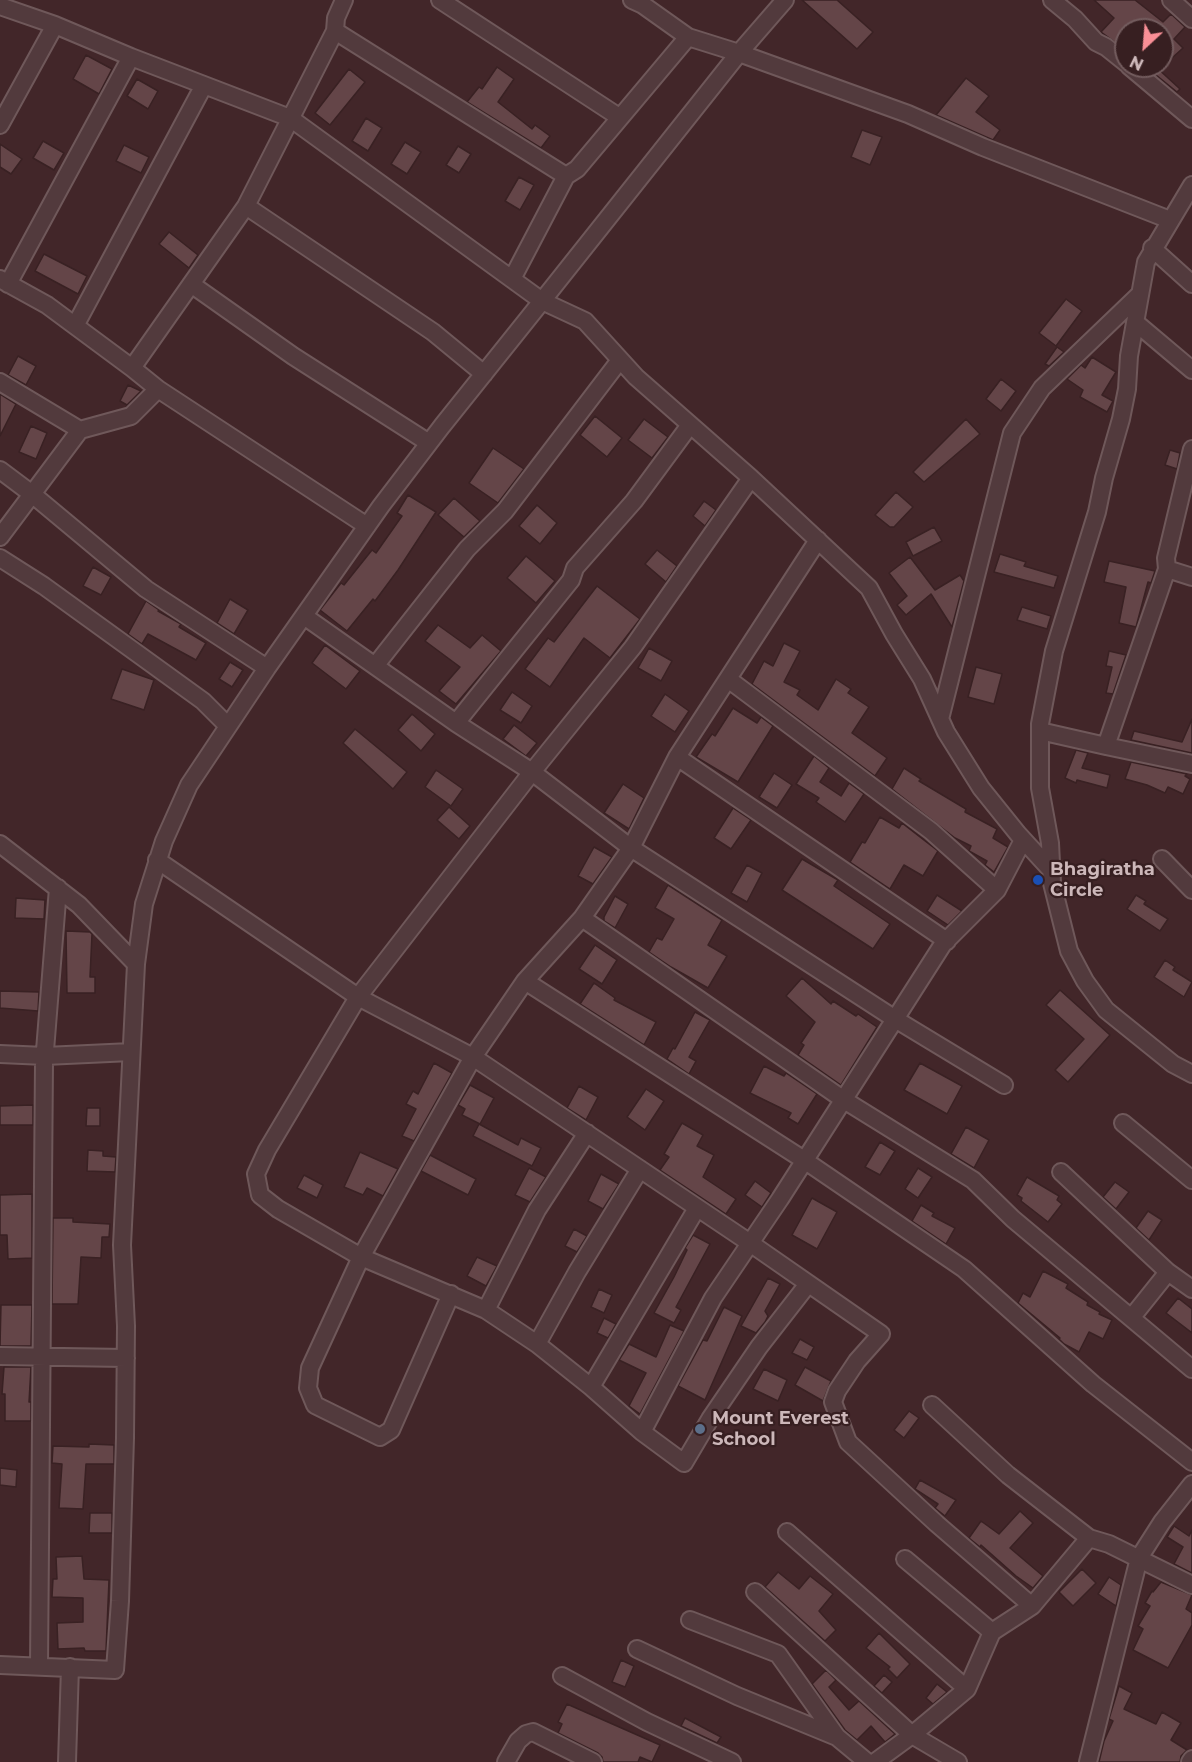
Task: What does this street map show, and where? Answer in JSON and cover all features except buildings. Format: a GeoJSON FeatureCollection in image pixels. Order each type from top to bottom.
{"type":"FeatureCollection","features":[{"type":"Feature","properties":{"kind":"street"},"geometry":{"type":"LineString","coordinates":[[132,368],[246,206],[335,31],[336,18],[344,0]]}},
{"type":"Feature","properties":{"kind":"street"},"geometry":{"type":"LineString","coordinates":[[440,0],[619,117]]}},
{"type":"Feature","properties":{"kind":"street"},"geometry":{"type":"LineString","coordinates":[[0,1665],[115,1670],[124,1527],[126,1358],[122,1245],[136,964],[144,904],[157,860],[189,785],[267,668],[367,526],[429,443],[739,53],[785,0]]}},
{"type":"Feature","properties":{"kind":"street"},"geometry":{"type":"LineString","coordinates":[[1052,0],[1075,19],[1096,42],[1114,54]]}},
{"type":"Feature","properties":{"kind":"street"},"geometry":{"type":"LineString","coordinates":[[1171,0],[1192,19]]}},
{"type":"Feature","properties":{"kind":"street"},"geometry":{"type":"LineString","coordinates":[[641,2],[688,37],[908,114],[983,147],[1170,220]]}},
{"type":"Feature","properties":{"kind":"street"},"geometry":{"type":"LineString","coordinates":[[0,6],[56,25],[131,57],[290,118],[542,301],[585,321],[636,377],[751,478],[868,588],[922,679],[946,732],[981,788],[1023,840],[1051,870]]}},
{"type":"Feature","properties":{"kind":"street"},"geometry":{"type":"LineString","coordinates":[[0,125],[56,25]]}},
{"type":"Feature","properties":{"kind":"street"},"geometry":{"type":"LineString","coordinates":[[335,31],[566,176]]}},
{"type":"Feature","properties":{"kind":"street"},"geometry":{"type":"LineString","coordinates":[[512,279],[566,176],[577,169],[688,37]]}},
{"type":"Feature","properties":{"kind":"street"},"geometry":{"type":"LineString","coordinates":[[131,57],[4,282],[46,305],[158,389],[367,526]]}},
{"type":"Feature","properties":{"kind":"street"},"geometry":{"type":"LineString","coordinates":[[1143,78],[1192,119]]}},
{"type":"Feature","properties":{"kind":"street"},"geometry":{"type":"LineString","coordinates":[[75,326],[204,85]]}},
{"type":"Feature","properties":{"kind":"street"},"geometry":{"type":"LineString","coordinates":[[1192,185],[1152,248],[1146,262],[1129,356],[1127,389],[1121,419],[1097,512],[1054,651],[1040,731],[1040,788],[1050,843],[1052,883],[1069,951],[1084,981],[1106,1010],[1173,1064],[1192,1074]]}},
{"type":"Feature","properties":{"kind":"street"},"geometry":{"type":"LineString","coordinates":[[246,206],[433,332],[484,374]]}},
{"type":"Feature","properties":{"kind":"street"},"geometry":{"type":"LineString","coordinates":[[1152,248],[1192,284]]}},
{"type":"Feature","properties":{"kind":"street"},"geometry":{"type":"LineString","coordinates":[[191,284],[292,356],[429,443]]}},
{"type":"Feature","properties":{"kind":"street"},"geometry":{"type":"LineString","coordinates":[[940,719],[1012,434],[1042,388],[1140,294]]}},
{"type":"Feature","properties":{"kind":"street"},"geometry":{"type":"LineString","coordinates":[[1135,322],[1192,370]]}},
{"type":"Feature","properties":{"kind":"street"},"geometry":{"type":"LineString","coordinates":[[375,666],[467,549],[505,511],[620,360]]}},
{"type":"Feature","properties":{"kind":"street"},"geometry":{"type":"LineString","coordinates":[[0,382],[80,430]]}},
{"type":"Feature","properties":{"kind":"street"},"geometry":{"type":"LineString","coordinates":[[0,537],[80,430],[130,416],[158,389]]}},
{"type":"Feature","properties":{"kind":"street"},"geometry":{"type":"LineString","coordinates":[[456,723],[571,580],[575,568],[634,501],[690,425]]}},
{"type":"Feature","properties":{"kind":"street"},"geometry":{"type":"LineString","coordinates":[[1106,746],[1167,569],[1166,558],[1192,449]]}},
{"type":"Feature","properties":{"kind":"street"},"geometry":{"type":"LineString","coordinates":[[0,470],[146,589],[267,668]]}},
{"type":"Feature","properties":{"kind":"street"},"geometry":{"type":"LineString","coordinates":[[751,478],[633,647],[532,772],[358,997],[267,1150],[256,1174],[260,1195],[278,1209],[361,1257],[486,1310],[537,1344],[642,1432],[684,1463],[710,1419],[759,1347],[808,1284]]}},
{"type":"Feature","properties":{"kind":"street"},"geometry":{"type":"LineString","coordinates":[[451,1294],[391,1430],[380,1437],[315,1405],[308,1388],[310,1368],[361,1257],[473,1057],[525,981],[582,918],[631,848],[677,757],[818,540]]}},
{"type":"Feature","properties":{"kind":"street"},"geometry":{"type":"LineString","coordinates":[[0,558],[44,586],[203,701],[228,726]]}},
{"type":"Feature","properties":{"kind":"street"},"geometry":{"type":"LineString","coordinates":[[1167,569],[1192,577]]}},
{"type":"Feature","properties":{"kind":"street"},"geometry":{"type":"LineString","coordinates":[[304,616],[456,723],[532,772],[631,848],[895,1019],[1004,1085]]}},
{"type":"Feature","properties":{"kind":"street"},"geometry":{"type":"LineString","coordinates":[[728,679],[931,831],[997,890]]}},
{"type":"Feature","properties":{"kind":"street"},"geometry":{"type":"LineString","coordinates":[[1040,731],[1192,764]]}},
{"type":"Feature","properties":{"kind":"street"},"geometry":{"type":"LineString","coordinates":[[677,757],[947,941]]}},
{"type":"Feature","properties":{"kind":"street"},"geometry":{"type":"LineString","coordinates":[[642,1432],[713,1298],[844,1100],[943,944],[997,890],[1023,840]]}},
{"type":"Feature","properties":{"kind":"street"},"geometry":{"type":"LineString","coordinates":[[0,844],[80,905],[136,964]]}},
{"type":"Feature","properties":{"kind":"street"},"geometry":{"type":"LineString","coordinates":[[1162,859],[1192,890]]}},
{"type":"Feature","properties":{"kind":"street"},"geometry":{"type":"LineString","coordinates":[[157,860],[358,997],[473,1057],[881,1334],[857,1361],[837,1391],[833,1402],[848,1442],[937,1524],[1032,1606]]}},
{"type":"Feature","properties":{"kind":"street"},"geometry":{"type":"LineString","coordinates":[[39,1666],[44,1060],[58,888]]}},
{"type":"Feature","properties":{"kind":"street"},"geometry":{"type":"LineString","coordinates":[[582,918],[844,1100],[973,1180],[1013,1219],[1192,1369]]}},
{"type":"Feature","properties":{"kind":"street"},"geometry":{"type":"LineString","coordinates":[[525,981],[804,1161],[964,1269],[1093,1384],[1192,1462]]}},
{"type":"Feature","properties":{"kind":"street"},"geometry":{"type":"LineString","coordinates":[[0,1054],[44,1060]]}},
{"type":"Feature","properties":{"kind":"street"},"geometry":{"type":"LineString","coordinates":[[0,1062],[131,1057]]}},
{"type":"Feature","properties":{"kind":"street"},"geometry":{"type":"LineString","coordinates":[[1123,1123],[1192,1180]]}},
{"type":"Feature","properties":{"kind":"street"},"geometry":{"type":"LineString","coordinates":[[486,1310],[537,1210],[587,1133]]}},
{"type":"Feature","properties":{"kind":"street"},"geometry":{"type":"LineString","coordinates":[[537,1344],[577,1272],[640,1169]]}},
{"type":"Feature","properties":{"kind":"street"},"geometry":{"type":"LineString","coordinates":[[1061,1172],[1168,1272],[1192,1289]]}},
{"type":"Feature","properties":{"kind":"street"},"geometry":{"type":"LineString","coordinates":[[591,1387],[697,1208]]}},
{"type":"Feature","properties":{"kind":"street"},"geometry":{"type":"LineString","coordinates":[[1132,1317],[1168,1272]]}},
{"type":"Feature","properties":{"kind":"street"},"geometry":{"type":"LineString","coordinates":[[0,1356],[126,1358]]}},
{"type":"Feature","properties":{"kind":"street"},"geometry":{"type":"LineString","coordinates":[[932,1405],[1008,1475],[1089,1538],[1109,1544],[1192,1586]]}},
{"type":"Feature","properties":{"kind":"street"},"geometry":{"type":"LineString","coordinates":[[1088,1762],[1139,1558],[1162,1522],[1192,1484]]}},
{"type":"Feature","properties":{"kind":"street"},"geometry":{"type":"LineString","coordinates":[[787,1532],[967,1689]]}},
{"type":"Feature","properties":{"kind":"street"},"geometry":{"type":"LineString","coordinates":[[875,1762],[912,1735],[967,1689],[992,1632],[1032,1606],[1089,1538]]}},
{"type":"Feature","properties":{"kind":"street"},"geometry":{"type":"LineString","coordinates":[[905,1559],[992,1632]]}},
{"type":"Feature","properties":{"kind":"street"},"geometry":{"type":"LineString","coordinates":[[755,1592],[912,1735],[957,1762]]}},
{"type":"Feature","properties":{"kind":"street"},"geometry":{"type":"LineString","coordinates":[[690,1620],[778,1654],[837,1737],[867,1762]]}},
{"type":"Feature","properties":{"kind":"street"},"geometry":{"type":"LineString","coordinates":[[637,1649],[737,1696],[837,1737]]}},
{"type":"Feature","properties":{"kind":"street"},"geometry":{"type":"LineString","coordinates":[[67,1762],[70,1667]]}},
{"type":"Feature","properties":{"kind":"street"},"geometry":{"type":"LineString","coordinates":[[562,1676],[647,1722],[732,1762]]}},
{"type":"Feature","properties":{"kind":"street"},"geometry":{"type":"LineString","coordinates":[[506,1762],[518,1741],[526,1734],[533,1732],[540,1733],[593,1762]]}},
{"type":"Feature","properties":{"kind":"place","name":"Bhagiratha Circle"},"geometry":{"type":"Point","coordinates":[1038,880]}},
{"type":"Feature","properties":{"kind":"place","name":"Mount Everest School"},"geometry":{"type":"Point","coordinates":[700,1429]}}]}
